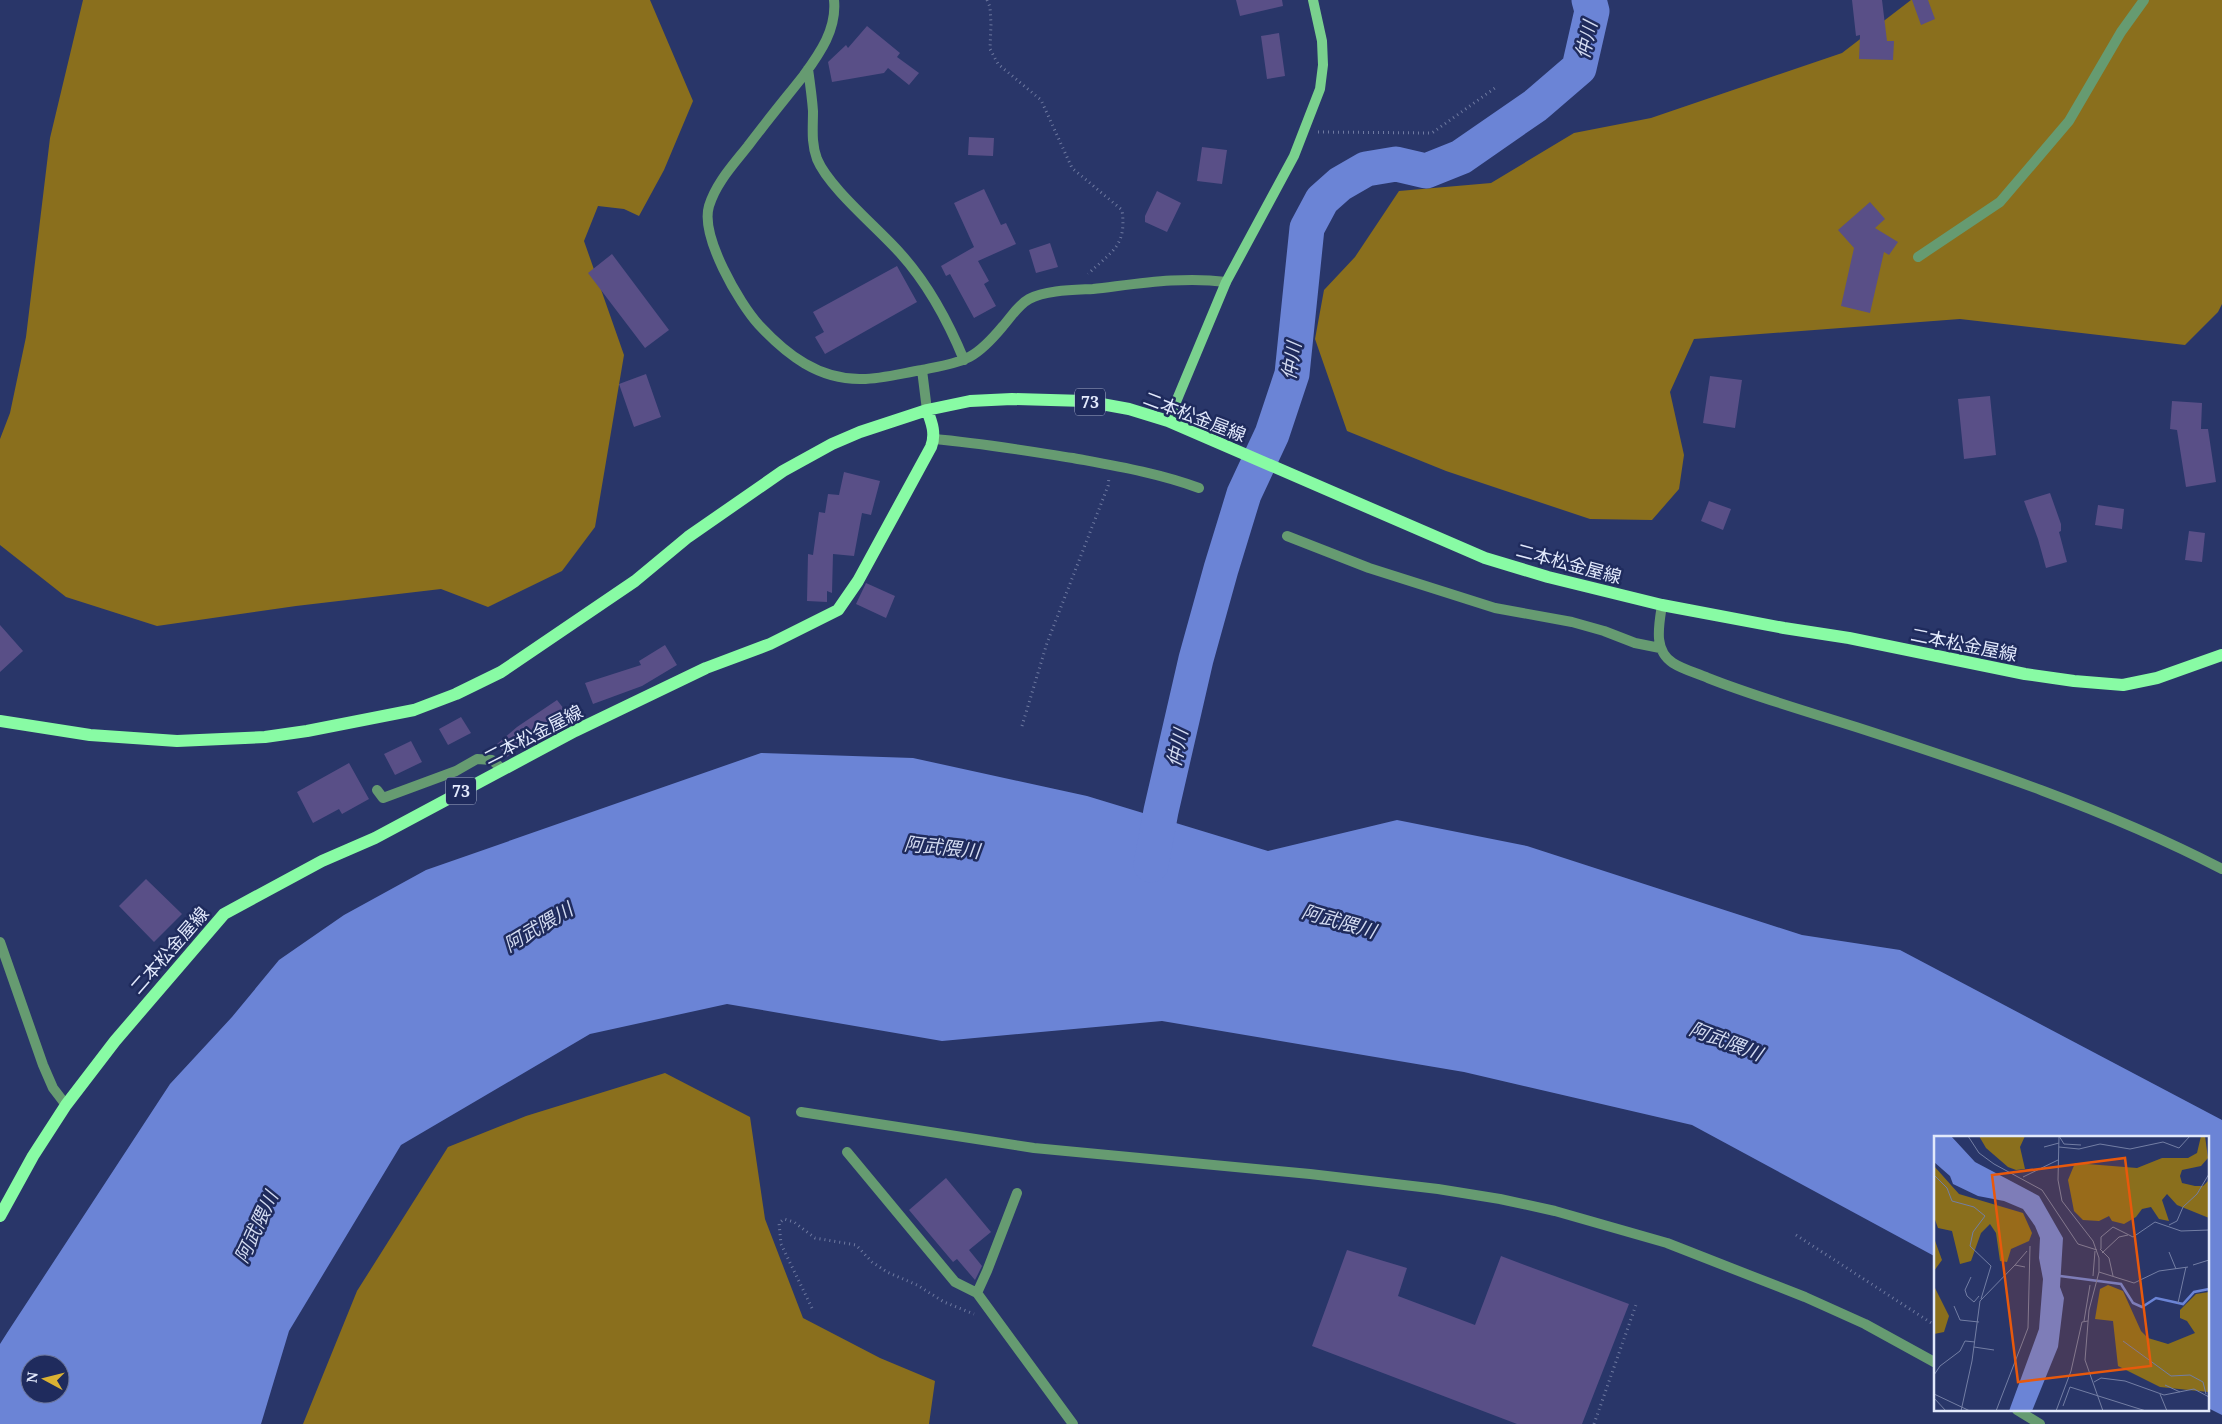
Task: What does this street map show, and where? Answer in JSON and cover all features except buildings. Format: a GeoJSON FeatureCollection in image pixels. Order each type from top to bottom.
{"type":"FeatureCollection","features":[{"type":"Feature","properties":{"kind":"main road","name":"二本松金屋線"},"geometry":{"type":"LineString","coordinates":[[0,721],[90,735],[140,740],[178,741],[265,737],[307,731],[414,710],[456,694],[501,672],[635,581],[688,537],[723,512],[806,458],[860,432],[927,410],[970,401],[1012,399],[1085,401],[1129,409],[1168,421],[1485,558],[1548,577],[1662,605],[1849,638],[2025,674],[2074,681],[2123,685],[2157,678],[2222,655]]}},
{"type":"Feature","properties":{"kind":"main road"},"geometry":{"type":"LineString","coordinates":[[927,410],[932,424],[934,439]]}},
{"type":"Feature","properties":{"kind":"main road","name":"二本松金屋線"},"geometry":{"type":"LineString","coordinates":[[0,1216],[33,1156],[66,1106],[115,1041],[224,914],[322,861],[375,838],[584,726],[706,668],[770,644],[838,610],[858,581],[934,439]]}},
{"type":"Feature","properties":{"kind":"street"},"geometry":{"type":"LineString","coordinates":[[834,0],[834,15],[829,36],[808,69],[716,188],[707,216],[711,241],[725,272],[756,321],[792,356],[819,372],[844,379],[865,379],[922,370],[964,360],[982,350],[1016,310],[1030,299],[1060,291],[1205,279],[1226,282]]}},
{"type":"Feature","properties":{"kind":"street"},"geometry":{"type":"LineString","coordinates":[[1168,421],[1226,282],[1294,156],[1305,132],[1320,89],[1323,65],[1322,41],[1313,0]]}},
{"type":"Feature","properties":{"kind":"street"},"geometry":{"type":"LineString","coordinates":[[1918,257],[2000,202],[2069,121],[2122,32],[2144,0]]}},
{"type":"Feature","properties":{"kind":"street"},"geometry":{"type":"LineString","coordinates":[[808,69],[812,109],[812,145],[818,162],[830,181],[901,254],[926,283],[950,326],[964,360]]}},
{"type":"Feature","properties":{"kind":"street"},"geometry":{"type":"LineString","coordinates":[[922,370],[927,410]]}},
{"type":"Feature","properties":{"kind":"street"},"geometry":{"type":"LineString","coordinates":[[934,439],[974,443],[1111,465],[1167,477],[1199,488]]}},
{"type":"Feature","properties":{"kind":"street"},"geometry":{"type":"LineString","coordinates":[[1288,536],[1370,568],[1495,608],[1572,622],[1604,631],[1635,643],[1660,648]]}},
{"type":"Feature","properties":{"kind":"street"},"geometry":{"type":"LineString","coordinates":[[1662,605],[1658,633],[1660,648],[1672,663],[1729,686],[1947,757],[2038,790],[2175,845],[2222,869]]}},
{"type":"Feature","properties":{"kind":"street"},"geometry":{"type":"LineString","coordinates":[[377,790],[383,798],[456,770],[477,758],[492,760],[502,769]]}},
{"type":"Feature","properties":{"kind":"street"},"geometry":{"type":"LineString","coordinates":[[0,942],[43,1065],[53,1088],[66,1106]]}},
{"type":"Feature","properties":{"kind":"street"},"geometry":{"type":"LineString","coordinates":[[802,1112],[1034,1148],[1310,1174],[1438,1189],[1500,1199],[1563,1214],[1667,1243],[1805,1297],[1865,1324],[1934,1362]]}},
{"type":"Feature","properties":{"kind":"street"},"geometry":{"type":"LineString","coordinates":[[847,1152],[955,1282],[977,1292],[1073,1424]]}},
{"type":"Feature","properties":{"kind":"street"},"geometry":{"type":"LineString","coordinates":[[977,1292],[1017,1193]]}},
{"type":"Feature","properties":{"kind":"street"},"geometry":{"type":"LineString","coordinates":[[2020,1412],[2040,1424]]}},
{"type":"Feature","properties":{"kind":"path"},"geometry":{"type":"LineString","coordinates":[[987,0],[990,7],[992,24],[990,50],[998,64],[1041,100],[1072,168],[1122,210],[1124,228],[1120,243],[1073,290]]}},
{"type":"Feature","properties":{"kind":"path"},"geometry":{"type":"LineString","coordinates":[[1305,132],[1432,133],[1495,88]]}},
{"type":"Feature","properties":{"kind":"path"},"geometry":{"type":"LineString","coordinates":[[1022,726],[1046,643],[1108,486],[1111,465]]}},
{"type":"Feature","properties":{"kind":"path"},"geometry":{"type":"LineString","coordinates":[[812,1308],[781,1244],[779,1224],[784,1219],[794,1222],[815,1238],[829,1242],[856,1245],[872,1262],[887,1272],[917,1286],[944,1302],[975,1315],[994,1316]]}},
{"type":"Feature","properties":{"kind":"path"},"geometry":{"type":"LineString","coordinates":[[1796,1235],[1934,1325]]}},
{"type":"Feature","properties":{"kind":"path"},"geometry":{"type":"LineString","coordinates":[[1594,1424],[1638,1302]]}},
{"type":"Feature","properties":{"kind":"shaded area"},"geometry":{"type":"Polygon","coordinates":[[[83,0],[650,0],[693,101],[664,170],[639,216],[624,209],[598,206],[584,241],[624,355],[595,527],[562,571],[488,607],[441,589],[296,606],[157,626],[66,597],[0,545],[0,439],[10,413],[26,337],[50,138],[83,0]]]}},
{"type":"Feature","properties":{"kind":"shaded area"},"geometry":{"type":"Polygon","coordinates":[[[1911,0],[2222,0],[2222,304],[2218,312],[2185,345],[1960,319],[1694,339],[1670,392],[1684,455],[1679,489],[1652,520],[1590,519],[1446,471],[1347,431],[1315,339],[1324,290],[1355,257],[1399,191],[1491,183],[1574,133],[1651,118],[1842,53],[1911,0]]]}},
{"type":"Feature","properties":{"kind":"shaded area"},"geometry":{"type":"Polygon","coordinates":[[[665,1073],[750,1117],[765,1219],[803,1318],[880,1358],[935,1381],[929,1424],[303,1424],[357,1291],[448,1147],[526,1116],[665,1073]]]}},
{"type":"Feature","properties":{"kind":"water","name":"阿武隈川"},"geometry":{"type":"Polygon","coordinates":[[[761,753],[913,758],[1087,796],[1268,851],[1397,820],[1527,846],[1802,935],[1900,950],[2222,1120],[2222,1415],[2210,1409],[2210,1136],[1934,1136],[1934,1256],[1692,1125],[1464,1072],[1162,1021],[942,1041],[727,1004],[590,1034],[401,1145],[289,1331],[261,1424],[0,1424],[0,1344],[170,1084],[232,1017],[279,960],[344,915],[426,870],[761,753]]]}},
{"type":"Feature","properties":{"kind":"waterway","name":"仲川"},"geometry":{"type":"LineString","coordinates":[[1151,865],[1161,811],[1196,659],[1221,569],[1244,494],[1272,434],[1292,374],[1307,228],[1322,200],[1340,184],[1366,169],[1396,164],[1426,171],[1461,157],[1536,105],[1579,68],[1592,11],[1589,0]]}}]}
